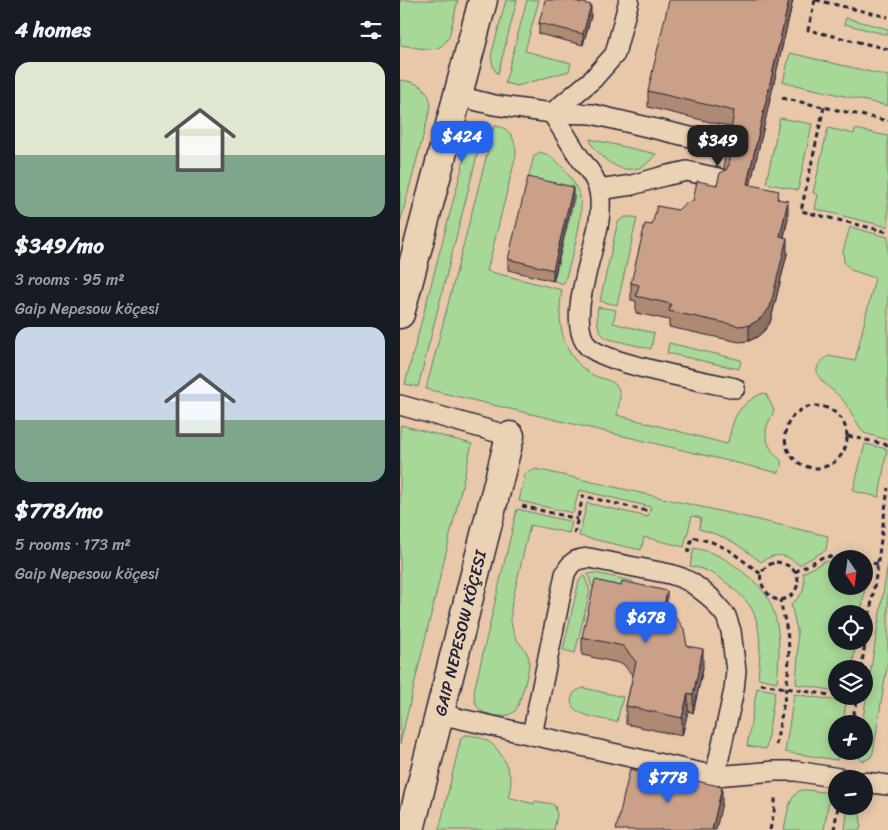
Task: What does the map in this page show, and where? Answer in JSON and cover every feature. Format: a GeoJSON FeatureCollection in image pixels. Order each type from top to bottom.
{"type":"FeatureCollection","features":[{"type":"Feature","properties":{"kind":"street"},"geometry":{"type":"LineString","coordinates":[[400,314],[482,0]]}},
{"type":"Feature","properties":{"kind":"street","name":"GAIP NEPESOW KÖÇESI"},"geometry":{"type":"LineString","coordinates":[[410,830],[510,436]]}},
{"type":"Feature","properties":{"kind":"lane"},"geometry":{"type":"LineString","coordinates":[[552,113],[593,79],[615,54],[629,0]]}},
{"type":"Feature","properties":{"kind":"lane"},"geometry":{"type":"LineString","coordinates":[[458,96],[494,105],[552,113],[592,114],[720,144]]}},
{"type":"Feature","properties":{"kind":"lane"},"geometry":{"type":"LineString","coordinates":[[552,113],[590,172],[599,190],[599,222],[581,295],[579,321],[586,344],[593,351],[628,364],[735,388]]}},
{"type":"Feature","properties":{"kind":"lane"},"geometry":{"type":"LineString","coordinates":[[599,190],[632,185],[687,171],[718,178]]}},
{"type":"Feature","properties":{"kind":"lane"},"geometry":{"type":"LineString","coordinates":[[400,406],[510,436]]}},
{"type":"Feature","properties":{"kind":"lane"},"geometry":{"type":"LineString","coordinates":[[532,735],[565,574],[572,562],[590,558],[670,574],[692,583],[710,597],[726,616],[731,631],[736,671],[734,690],[715,776]]}},
{"type":"Feature","properties":{"kind":"lane"},"geometry":{"type":"LineString","coordinates":[[439,714],[715,776],[796,771],[828,776]]}},
{"type":"Feature","properties":{"kind":"lane"},"geometry":{"type":"LineString","coordinates":[[873,783],[888,785]]}},
{"type":"Feature","properties":{"kind":"path"},"geometry":{"type":"LineString","coordinates":[[888,17],[815,0],[808,30],[888,49]]}},
{"type":"Feature","properties":{"kind":"path"},"geometry":{"type":"LineString","coordinates":[[782,98],[888,121]]}},
{"type":"Feature","properties":{"kind":"path"},"geometry":{"type":"LineString","coordinates":[[824,107],[801,212],[888,232]]}},
{"type":"Feature","properties":{"kind":"path"},"geometry":{"type":"LineString","coordinates":[[809,406],[820,406],[835,412],[845,425],[848,436],[842,456],[824,468],[813,469],[802,465],[794,459],[788,450],[785,439],[786,428],[791,418],[809,406]]}},
{"type":"Feature","properties":{"kind":"path"},"geometry":{"type":"LineString","coordinates":[[848,436],[888,445]]}},
{"type":"Feature","properties":{"kind":"path"},"geometry":{"type":"LineString","coordinates":[[862,660],[888,488]]}},
{"type":"Feature","properties":{"kind":"path"},"geometry":{"type":"LineString","coordinates":[[572,562],[569,556],[582,496],[647,511]]}},
{"type":"Feature","properties":{"kind":"path"},"geometry":{"type":"LineString","coordinates":[[518,505],[578,519]]}},
{"type":"Feature","properties":{"kind":"path"},"geometry":{"type":"LineString","coordinates":[[687,556],[692,537],[712,542],[729,550],[761,574]]}},
{"type":"Feature","properties":{"kind":"path"},"geometry":{"type":"LineString","coordinates":[[795,572],[825,556],[828,556]]}},
{"type":"Feature","properties":{"kind":"path"},"geometry":{"type":"LineString","coordinates":[[782,562],[795,572],[798,582],[793,594],[787,598],[775,600],[771,598],[761,584],[761,574],[769,564],[782,562]]}},
{"type":"Feature","properties":{"kind":"path"},"geometry":{"type":"LineString","coordinates":[[873,563],[878,564]]}},
{"type":"Feature","properties":{"kind":"path"},"geometry":{"type":"LineString","coordinates":[[775,751],[789,654],[787,631],[780,600]]}},
{"type":"Feature","properties":{"kind":"path"},"geometry":{"type":"LineString","coordinates":[[757,683],[828,694]]}},
{"type":"Feature","properties":{"kind":"path"},"geometry":{"type":"LineString","coordinates":[[770,830],[775,807]]}},
{"type":"Feature","properties":{"kind":"path"},"geometry":{"type":"LineString","coordinates":[[834,830],[836,815]]}},
{"type":"Feature","properties":{"kind":"green space"},"geometry":{"type":"Polygon","coordinates":[[[400,0],[458,0],[449,37],[443,45],[431,49],[400,45],[400,0]]]}},
{"type":"Feature","properties":{"kind":"green space"},"geometry":{"type":"Polygon","coordinates":[[[506,0],[517,0],[498,74],[493,66],[491,56],[506,0]]]}},
{"type":"Feature","properties":{"kind":"green space"},"geometry":{"type":"Polygon","coordinates":[[[527,0],[539,0],[525,51],[571,63],[569,71],[517,86],[505,83],[527,0]]]}},
{"type":"Feature","properties":{"kind":"green space"},"geometry":{"type":"Polygon","coordinates":[[[846,18],[888,29],[888,35],[844,24],[846,18]]]}},
{"type":"Feature","properties":{"kind":"green space"},"geometry":{"type":"Polygon","coordinates":[[[790,53],[888,76],[888,106],[783,82],[790,53]]]}},
{"type":"Feature","properties":{"kind":"green space"},"geometry":{"type":"Polygon","coordinates":[[[400,80],[417,84],[425,90],[431,106],[400,223],[400,80]]]}},
{"type":"Feature","properties":{"kind":"green space"},"geometry":{"type":"Polygon","coordinates":[[[780,118],[812,124],[798,190],[766,183],[780,118]]]}},
{"type":"Feature","properties":{"kind":"green space"},"geometry":{"type":"Polygon","coordinates":[[[495,126],[509,132],[514,140],[516,155],[487,271],[562,290],[560,302],[561,326],[568,349],[583,368],[593,375],[612,382],[617,386],[620,397],[617,415],[727,444],[734,420],[739,411],[754,398],[763,393],[766,394],[774,410],[767,426],[766,435],[771,450],[781,461],[779,473],[426,389],[495,126]]]}},
{"type":"Feature","properties":{"kind":"green space"},"geometry":{"type":"Polygon","coordinates":[[[484,128],[418,387],[405,384],[471,133],[484,128]]]}},
{"type":"Feature","properties":{"kind":"green space"},"geometry":{"type":"Polygon","coordinates":[[[828,128],[854,134],[855,129],[888,136],[888,227],[815,209],[818,195],[813,193],[828,128]]]}},
{"type":"Feature","properties":{"kind":"green space"},"geometry":{"type":"Polygon","coordinates":[[[590,139],[656,154],[643,166],[635,169],[624,169],[605,159],[591,144],[590,139]]]}},
{"type":"Feature","properties":{"kind":"green space"},"geometry":{"type":"Polygon","coordinates":[[[540,152],[554,159],[565,170],[574,183],[580,197],[579,228],[564,284],[554,281],[575,196],[529,178],[534,156],[540,152]]]}},
{"type":"Feature","properties":{"kind":"green space"},"geometry":{"type":"Polygon","coordinates":[[[625,217],[637,218],[617,305],[600,301],[617,225],[625,217]]]}},
{"type":"Feature","properties":{"kind":"green space"},"geometry":{"type":"Polygon","coordinates":[[[850,227],[888,237],[888,440],[864,433],[843,400],[818,374],[817,368],[829,356],[855,361],[875,278],[851,270],[844,262],[843,251],[850,227]]]}},
{"type":"Feature","properties":{"kind":"green space"},"geometry":{"type":"Polygon","coordinates":[[[598,307],[616,310],[613,323],[654,333],[651,349],[605,337],[598,326],[598,307]]]}},
{"type":"Feature","properties":{"kind":"green space"},"geometry":{"type":"Polygon","coordinates":[[[669,343],[741,360],[739,369],[667,353],[669,343]]]}},
{"type":"Feature","properties":{"kind":"green space"},"geometry":{"type":"Polygon","coordinates":[[[401,425],[472,444],[400,744],[400,430],[401,425]]]}},
{"type":"Feature","properties":{"kind":"green space"},"geometry":{"type":"Polygon","coordinates":[[[865,444],[887,449],[879,497],[853,491],[865,444]]]}},
{"type":"Feature","properties":{"kind":"green space"},"geometry":{"type":"Polygon","coordinates":[[[536,469],[828,536],[826,550],[799,565],[790,558],[781,556],[771,557],[761,562],[732,542],[699,529],[701,518],[692,516],[684,547],[644,537],[641,550],[579,536],[587,503],[648,517],[651,507],[579,490],[573,513],[519,501],[525,474],[536,469]]]}},
{"type":"Feature","properties":{"kind":"green space"},"geometry":{"type":"Polygon","coordinates":[[[517,509],[572,522],[569,533],[530,525],[512,602],[511,617],[517,640],[528,656],[529,667],[517,708],[511,714],[497,716],[487,714],[477,707],[474,691],[517,509]]]}},
{"type":"Feature","properties":{"kind":"green space"},"geometry":{"type":"Polygon","coordinates":[[[694,548],[713,553],[728,561],[764,592],[770,602],[777,624],[779,659],[777,682],[758,678],[759,632],[750,606],[740,594],[719,577],[706,570],[690,566],[694,548]]]}},
{"type":"Feature","properties":{"kind":"green space"},"geometry":{"type":"Polygon","coordinates":[[[825,561],[828,562],[828,595],[864,595],[862,605],[828,605],[828,650],[855,650],[853,660],[828,660],[828,690],[796,684],[797,630],[791,604],[803,591],[803,573],[825,561]]]}},
{"type":"Feature","properties":{"kind":"green space"},"geometry":{"type":"Polygon","coordinates":[[[888,563],[888,660],[873,753],[873,715],[863,715],[865,705],[873,705],[872,660],[888,563]]]}},
{"type":"Feature","properties":{"kind":"green space"},"geometry":{"type":"Polygon","coordinates":[[[595,573],[632,581],[641,598],[592,587],[588,574],[595,573]]]}},
{"type":"Feature","properties":{"kind":"green space"},"geometry":{"type":"Polygon","coordinates":[[[584,575],[590,591],[575,653],[563,650],[579,581],[584,575]]]}},
{"type":"Feature","properties":{"kind":"green space"},"geometry":{"type":"Polygon","coordinates":[[[584,688],[623,697],[617,722],[587,716],[574,708],[571,703],[573,695],[576,691],[584,688]]]}},
{"type":"Feature","properties":{"kind":"green space"},"geometry":{"type":"Polygon","coordinates":[[[757,688],[775,691],[766,749],[747,746],[757,688]]]}},
{"type":"Feature","properties":{"kind":"green space"},"geometry":{"type":"Polygon","coordinates":[[[794,694],[828,699],[828,705],[846,705],[844,715],[828,715],[828,759],[785,752],[794,694]]]}},
{"type":"Feature","properties":{"kind":"green space"},"geometry":{"type":"Polygon","coordinates":[[[465,735],[481,738],[498,750],[511,781],[508,797],[534,804],[535,801],[555,806],[557,815],[554,830],[439,830],[461,738],[465,735]]]}},
{"type":"Feature","properties":{"kind":"green space"},"geometry":{"type":"Polygon","coordinates":[[[801,790],[828,793],[824,830],[784,830],[787,813],[793,797],[801,790]]]}},
{"type":"Feature","properties":{"kind":"green space"},"geometry":{"type":"Polygon","coordinates":[[[847,815],[860,815],[860,830],[845,830],[847,815]]]}},
{"type":"Feature","properties":{"kind":"building"},"geometry":{"type":"Polygon","coordinates":[[[545,0],[570,0],[591,5],[583,34],[539,23],[545,0]]]}},
{"type":"Feature","properties":{"kind":"building"},"geometry":{"type":"Polygon","coordinates":[[[669,0],[789,0],[747,184],[779,191],[777,199],[788,201],[780,236],[787,238],[770,307],[757,321],[749,325],[739,326],[669,311],[671,304],[636,296],[639,285],[631,283],[645,224],[652,225],[657,206],[678,210],[684,204],[693,201],[697,181],[717,185],[720,173],[726,170],[729,165],[729,158],[724,153],[731,131],[734,111],[648,91],[669,0]]]}},
{"type":"Feature","properties":{"kind":"building"},"geometry":{"type":"Polygon","coordinates":[[[528,177],[573,187],[553,270],[508,259],[528,177]]]}},
{"type":"Feature","properties":{"kind":"building"},"geometry":{"type":"Polygon","coordinates":[[[595,580],[621,586],[622,581],[667,591],[664,606],[684,629],[687,646],[703,649],[693,695],[688,693],[682,718],[626,706],[636,662],[623,646],[582,637],[595,580]]]}},
{"type":"Feature","properties":{"kind":"building"},"geometry":{"type":"Polygon","coordinates":[[[630,769],[676,780],[677,776],[722,787],[712,830],[616,830],[630,769]]]}}]}
